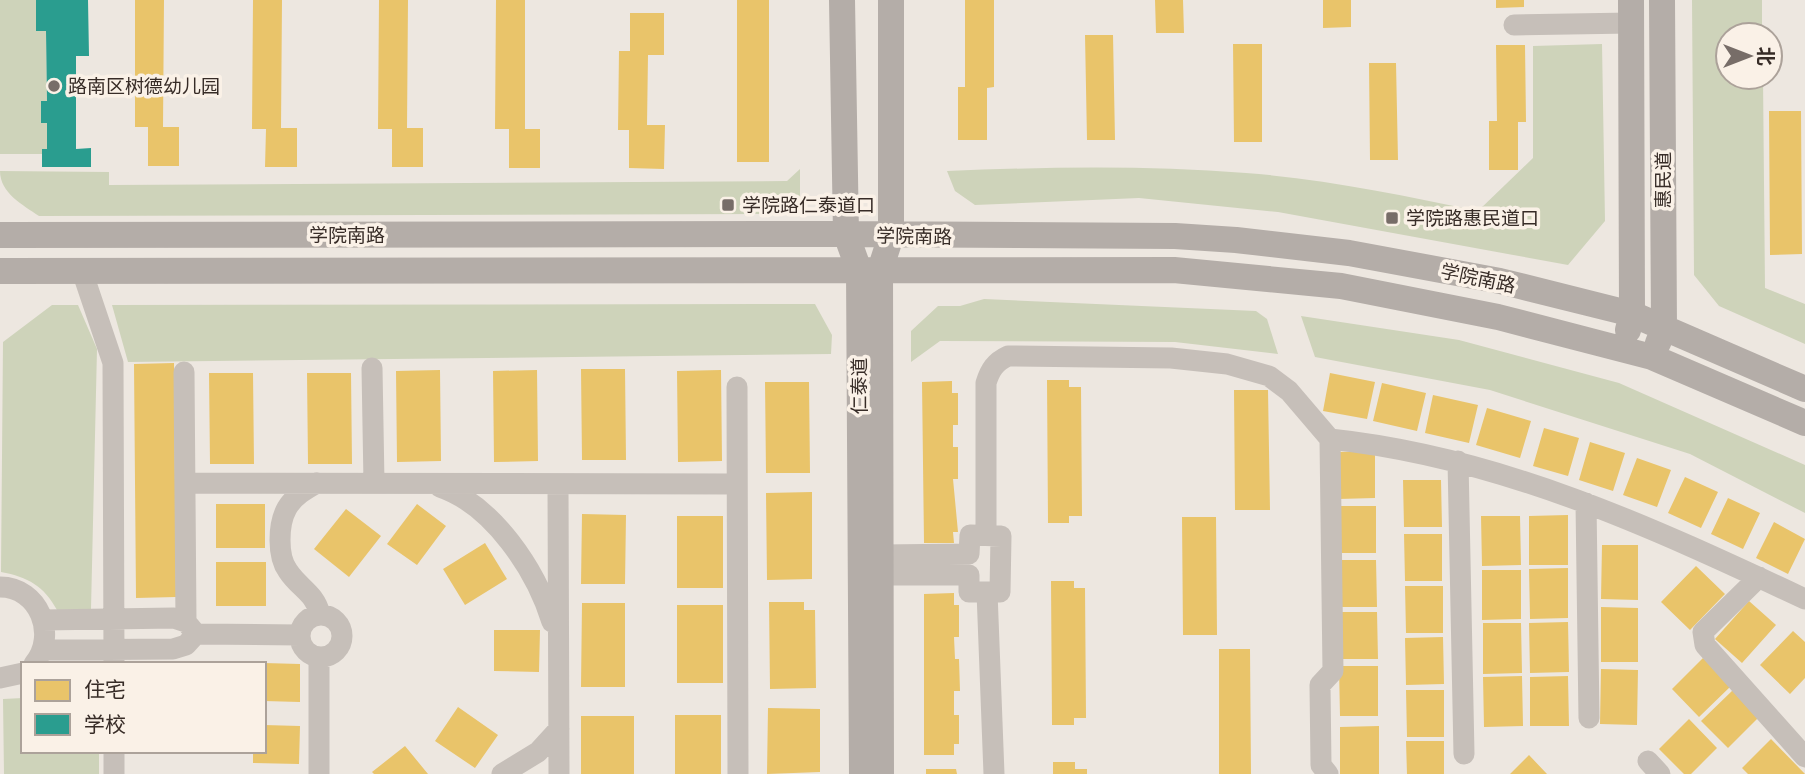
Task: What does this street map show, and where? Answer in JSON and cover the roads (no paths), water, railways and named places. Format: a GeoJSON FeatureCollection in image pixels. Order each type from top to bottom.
{"type":"FeatureCollection","features":[{"type":"Feature","properties":{"kind":"main road","name":"仁泰道"},"geometry":{"type":"LineString","coordinates":[[842,0],[846,234],[869,270],[881,565],[881,774]]}},
{"type":"Feature","properties":{"kind":"main road","name":"仁泰道"},"geometry":{"type":"LineString","coordinates":[[862,774],[869,270],[891,236],[891,0]]}},
{"type":"Feature","properties":{"kind":"main road","name":"惠民道"},"geometry":{"type":"LineString","coordinates":[[1651,357],[1664,328],[1662,0]]}},
{"type":"Feature","properties":{"kind":"main road","name":"惠民道"},"geometry":{"type":"LineString","coordinates":[[1624,348],[1632,314],[1631,12]]}},
{"type":"Feature","properties":{"kind":"main road","name":"学院南路"},"geometry":{"type":"LineString","coordinates":[[0,235],[846,234],[1175,236],[1236,240],[1349,253],[1500,281],[1632,314],[1805,389]]}},
{"type":"Feature","properties":{"kind":"main road","name":"学院南路"},"geometry":{"type":"LineString","coordinates":[[0,271],[1174,270],[1227,273],[1341,286],[1415,300],[1624,348],[1805,423]]}},
{"type":"Feature","properties":{"kind":"lane"},"geometry":{"type":"LineString","coordinates":[[1514,25],[1631,12]]}},
{"type":"Feature","properties":{"kind":"lane"},"geometry":{"type":"LineString","coordinates":[[82,271],[113,363],[114,656]]}},
{"type":"Feature","properties":{"kind":"lane"},"geometry":{"type":"LineString","coordinates":[[986,535],[986,383],[998,361],[1007,356],[1171,358],[1227,364],[1269,376],[1305,408],[1330,439],[1333,671],[1320,685],[1321,765],[1328,774]]}},
{"type":"Feature","properties":{"kind":"lane"},"geometry":{"type":"LineString","coordinates":[[372,368],[374,483]]}},
{"type":"Feature","properties":{"kind":"lane"},"geometry":{"type":"LineString","coordinates":[[0,587],[20,592],[36,603],[43,620],[38,657],[114,656],[186,645],[191,628],[184,372]]}},
{"type":"Feature","properties":{"kind":"lane"},"geometry":{"type":"LineString","coordinates":[[737,387],[737,774]]}},
{"type":"Feature","properties":{"kind":"lane"},"geometry":{"type":"LineString","coordinates":[[1330,439],[1374,444],[1485,467],[1587,503],[1688,544],[1805,599]]}},
{"type":"Feature","properties":{"kind":"lane"},"geometry":{"type":"LineString","coordinates":[[1458,461],[1464,754]]}},
{"type":"Feature","properties":{"kind":"lane"},"geometry":{"type":"LineString","coordinates":[[185,483],[737,484]]}},
{"type":"Feature","properties":{"kind":"lane"},"geometry":{"type":"LineString","coordinates":[[317,483],[301,492],[287,508],[282,527],[281,550],[286,569],[310,592],[320,614]]}},
{"type":"Feature","properties":{"kind":"lane"},"geometry":{"type":"LineString","coordinates":[[428,484],[459,494],[488,517],[516,550],[542,590],[559,645]]}},
{"type":"Feature","properties":{"kind":"lane"},"geometry":{"type":"LineString","coordinates":[[558,484],[559,774]]}},
{"type":"Feature","properties":{"kind":"lane"},"geometry":{"type":"LineString","coordinates":[[1587,503],[1589,718]]}},
{"type":"Feature","properties":{"kind":"lane"},"geometry":{"type":"LineString","coordinates":[[970,535],[1001,536],[1000,592],[969,592],[969,564],[970,535]]}},
{"type":"Feature","properties":{"kind":"lane"},"geometry":{"type":"LineString","coordinates":[[881,565],[969,564]]}},
{"type":"Feature","properties":{"kind":"lane"},"geometry":{"type":"LineString","coordinates":[[1759,577],[1703,632],[1702,638],[1805,757]]}},
{"type":"Feature","properties":{"kind":"lane"},"geometry":{"type":"LineString","coordinates":[[987,592],[994,774]]}},
{"type":"Feature","properties":{"kind":"lane"},"geometry":{"type":"LineString","coordinates":[[320,614],[338,623],[342,636],[337,649],[319,657],[306,651],[300,635],[307,619],[320,614]]}},
{"type":"Feature","properties":{"kind":"lane"},"geometry":{"type":"LineString","coordinates":[[43,620],[174,618],[191,628],[300,635]]}},
{"type":"Feature","properties":{"kind":"lane"},"geometry":{"type":"LineString","coordinates":[[319,657],[319,774]]}},
{"type":"Feature","properties":{"kind":"lane"},"geometry":{"type":"LineString","coordinates":[[0,678],[21,673]]}},
{"type":"Feature","properties":{"kind":"lane"},"geometry":{"type":"LineString","coordinates":[[502,774],[538,752],[559,729]]}},
{"type":"Feature","properties":{"kind":"lane"},"geometry":{"type":"LineString","coordinates":[[114,753],[114,774]]}},
{"type":"Feature","properties":{"kind":"place","name":"路南区树德幼儿园"},"geometry":{"type":"Point","coordinates":[54,86]}},
{"type":"Feature","properties":{"kind":"place","name":"学院路仁泰道口"},"geometry":{"type":"Point","coordinates":[728,205]}},
{"type":"Feature","properties":{"kind":"place","name":"学院路惠民道口"},"geometry":{"type":"Point","coordinates":[1392,218]}}]}
